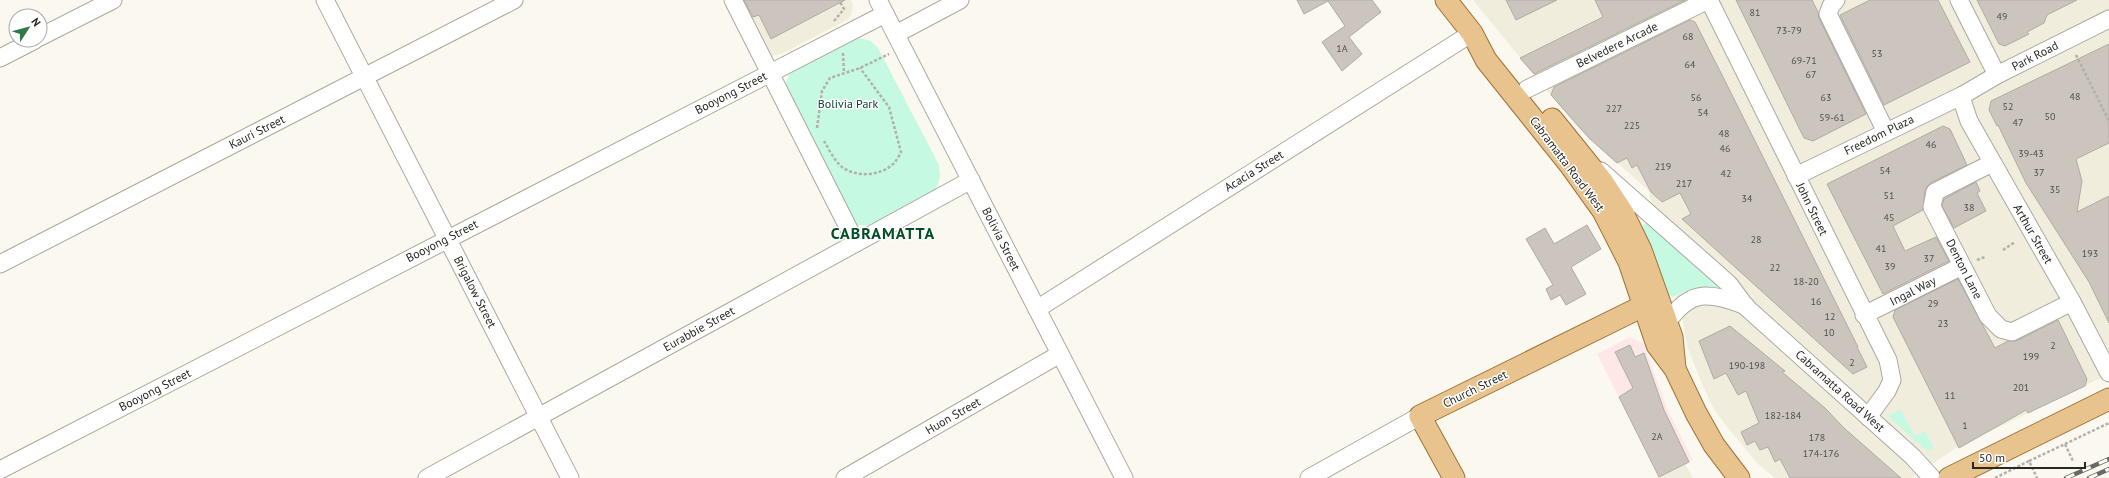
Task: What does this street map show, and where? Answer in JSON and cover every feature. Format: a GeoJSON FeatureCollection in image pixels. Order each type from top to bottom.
{"type":"FeatureCollection","features":[{"type":"Feature","properties":{"kind":"main road","name":"Cabramatta Road West"},"geometry":{"type":"LineString","coordinates":[[1446,0],[1472,33],[1486,60],[1570,165],[1603,211],[1629,262],[1657,345],[1675,369],[1696,413],[1714,445],[1739,478]]}},
{"type":"Feature","properties":{"kind":"main road","name":"Cabramatta Road West"},"geometry":{"type":"LineString","coordinates":[[1472,33],[1492,47],[1602,181],[1623,214],[1641,250],[1672,337],[1675,369]]}},
{"type":"Feature","properties":{"kind":"main road","name":"Church Street"},"geometry":{"type":"LineString","coordinates":[[1420,416],[1644,305]]}},
{"type":"Feature","properties":{"kind":"main road"},"geometry":{"type":"LineString","coordinates":[[1949,478],[2109,399]]}},
{"type":"Feature","properties":{"kind":"main road"},"geometry":{"type":"LineString","coordinates":[[1420,416],[1454,478]]}},
{"type":"Feature","properties":{"kind":"street"},"geometry":{"type":"LineString","coordinates":[[48,33],[113,0]]}},
{"type":"Feature","properties":{"kind":"street","name":"Brigalow Street"},"geometry":{"type":"LineString","coordinates":[[325,0],[570,478]]}},
{"type":"Feature","properties":{"kind":"street","name":"Kauri Street"},"geometry":{"type":"LineString","coordinates":[[0,264],[514,0]]}},
{"type":"Feature","properties":{"kind":"street"},"geometry":{"type":"LineString","coordinates":[[733,0],[770,72],[791,118],[856,243]]}},
{"type":"Feature","properties":{"kind":"street"},"geometry":{"type":"LineString","coordinates":[[899,41],[960,0]]}},
{"type":"Feature","properties":{"kind":"street","name":"Belvedere Arcade"},"geometry":{"type":"LineString","coordinates":[[1527,89],[1708,0]]}},
{"type":"Feature","properties":{"kind":"street","name":"John Street"},"geometry":{"type":"LineString","coordinates":[[1708,0],[1864,315],[1888,360],[1892,380],[1887,391],[1868,417]]}},
{"type":"Feature","properties":{"kind":"street"},"geometry":{"type":"LineString","coordinates":[[1836,0],[1831,6],[1828,14],[1886,132]]}},
{"type":"Feature","properties":{"kind":"street"},"geometry":{"type":"LineString","coordinates":[[1959,0],[1997,75]]}},
{"type":"Feature","properties":{"kind":"street","name":"Booyong Street"},"geometry":{"type":"LineString","coordinates":[[0,470],[770,72],[882,7]]}},
{"type":"Feature","properties":{"kind":"street","name":"Bolivia Street"},"geometry":{"type":"LineString","coordinates":[[882,7],[1124,478]]}},
{"type":"Feature","properties":{"kind":"street","name":"Park Road"},"geometry":{"type":"LineString","coordinates":[[1963,95],[1997,75],[2109,19]]}},
{"type":"Feature","properties":{"kind":"street","name":"Acacia Street"},"geometry":{"type":"LineString","coordinates":[[1037,309],[1472,33]]}},
{"type":"Feature","properties":{"kind":"street"},"geometry":{"type":"LineString","coordinates":[[0,58],[19,48]]}},
{"type":"Feature","properties":{"kind":"street","name":"Freedom Plaza"},"geometry":{"type":"LineString","coordinates":[[1796,176],[1963,95]]}},
{"type":"Feature","properties":{"kind":"street","name":"Arthur Street"},"geometry":{"type":"LineString","coordinates":[[1963,95],[1962,100],[1969,121],[2072,302],[2109,373]]}},
{"type":"Feature","properties":{"kind":"street","name":"Cabramatta Road West"},"geometry":{"type":"LineString","coordinates":[[1572,143],[1729,284],[1746,306],[1917,461],[1932,478]]}},
{"type":"Feature","properties":{"kind":"street","name":"Denton Lane"},"geometry":{"type":"LineString","coordinates":[[1992,163],[1936,192],[1932,208],[1970,263],[1988,316],[2002,329],[2012,332],[2072,302]]}},
{"type":"Feature","properties":{"kind":"street","name":"Eurabbie Street"},"geometry":{"type":"LineString","coordinates":[[427,478],[971,180]]}},
{"type":"Feature","properties":{"kind":"street","name":"Ingal Way"},"geometry":{"type":"LineString","coordinates":[[1864,315],[1970,263]]}},
{"type":"Feature","properties":{"kind":"street","name":"Cabramatta Road West"},"geometry":{"type":"LineString","coordinates":[[1667,323],[1681,305],[1701,296],[1721,297],[1746,306]]}},
{"type":"Feature","properties":{"kind":"street","name":"Huon Street"},"geometry":{"type":"LineString","coordinates":[[845,478],[1060,354]]}},
{"type":"Feature","properties":{"kind":"street","name":"Church Street"},"geometry":{"type":"LineString","coordinates":[[1309,478],[1420,416]]}},
{"type":"Feature","properties":{"kind":"path"},"geometry":{"type":"LineString","coordinates":[[827,25],[837,19],[844,9],[839,0]]}},
{"type":"Feature","properties":{"kind":"path"},"geometry":{"type":"LineString","coordinates":[[819,133],[816,128],[822,91],[830,78],[860,68],[899,41]]}},
{"type":"Feature","properties":{"kind":"path"},"geometry":{"type":"LineString","coordinates":[[2076,55],[2109,121]]}},
{"type":"Feature","properties":{"kind":"path"},"geometry":{"type":"LineString","coordinates":[[821,138],[834,158],[847,170],[864,175],[881,172],[894,165],[901,152],[889,107],[860,68]]}},
{"type":"Feature","properties":{"kind":"path"},"geometry":{"type":"LineString","coordinates":[[2003,250],[2015,242]]}},
{"type":"Feature","properties":{"kind":"path"},"geometry":{"type":"LineString","coordinates":[[1970,263],[1985,257]]}},
{"type":"Feature","properties":{"kind":"path"},"geometry":{"type":"LineString","coordinates":[[1995,478],[2109,422]]}},
{"type":"Feature","properties":{"kind":"path"},"geometry":{"type":"LineString","coordinates":[[2065,444],[2073,461]]}},
{"type":"Feature","properties":{"kind":"path"},"geometry":{"type":"LineString","coordinates":[[2029,462],[2037,478]]}},
{"type":"Feature","properties":{"kind":"shaded area"},"geometry":{"type":"Polygon","coordinates":[[[735,0],[851,0],[853,5],[851,16],[847,20],[781,54],[771,56],[759,47],[735,0]]]}},
{"type":"Feature","properties":{"kind":"shaded area"},"geometry":{"type":"Polygon","coordinates":[[[1473,0],[2109,0],[2109,374],[1956,448],[1911,478],[1775,478],[1758,464],[1728,428],[1714,409],[1702,384],[1687,346],[1684,326],[1648,190],[1577,127],[1473,0]]]}},
{"type":"Feature","properties":{"kind":"shaded area"},"geometry":{"type":"Polygon","coordinates":[[[1630,337],[1643,343],[1667,408],[1693,460],[1659,477],[1597,354],[1630,337]]]}},
{"type":"Feature","properties":{"kind":"shaded area"},"geometry":{"type":"Polygon","coordinates":[[[1685,464],[1693,478],[1657,478],[1685,464]]]}},
{"type":"Feature","properties":{"kind":"green space","name":"Bolivia Park"},"geometry":{"type":"Polygon","coordinates":[[[859,38],[871,41],[878,48],[939,165],[940,177],[936,189],[869,225],[858,225],[849,218],[784,97],[786,82],[790,73],[859,38]]]}},
{"type":"Feature","properties":{"kind":"green space"},"geometry":{"type":"Polygon","coordinates":[[[1651,220],[1721,282],[1719,288],[1695,289],[1673,297],[1667,295],[1642,226],[1651,220]]]}},
{"type":"Feature","properties":{"kind":"green space"},"geometry":{"type":"Polygon","coordinates":[[[1901,409],[1914,436],[1925,431],[1934,448],[1927,451],[1891,419],[1889,415],[1901,409]]]}},
{"type":"Feature","properties":{"kind":"building"},"geometry":{"type":"Polygon","coordinates":[[[744,0],[845,0],[771,39],[759,15],[753,17],[744,0]]]}},
{"type":"Feature","properties":{"kind":"building"},"geometry":{"type":"Polygon","coordinates":[[[1297,0],[1372,0],[1381,12],[1349,37],[1362,54],[1342,71],[1322,42],[1345,26],[1328,1],[1304,14],[1297,0]]]}},
{"type":"Feature","properties":{"kind":"building"},"geometry":{"type":"Polygon","coordinates":[[[1506,0],[1557,0],[1516,20],[1506,0]]]}},
{"type":"Feature","properties":{"kind":"building"},"geometry":{"type":"Polygon","coordinates":[[[1595,0],[1685,0],[1534,74],[1520,58],[1603,17],[1595,0]]]}},
{"type":"Feature","properties":{"kind":"building"},"geometry":{"type":"Polygon","coordinates":[[[1736,0],[1812,0],[1818,12],[1819,18],[1866,114],[1813,141],[1804,138],[1736,0]]]}},
{"type":"Feature","properties":{"kind":"building"},"geometry":{"type":"Polygon","coordinates":[[[1870,0],[1938,0],[1970,62],[1884,105],[1840,15],[1870,0]]]}},
{"type":"Feature","properties":{"kind":"building"},"geometry":{"type":"Polygon","coordinates":[[[1977,0],[2077,0],[2047,15],[2044,23],[2027,32],[2029,34],[2005,46],[1999,44],[1977,0]]]}},
{"type":"Feature","properties":{"kind":"building"},"geometry":{"type":"Polygon","coordinates":[[[1690,20],[1695,22],[1858,347],[1867,367],[1853,374],[1682,219],[1691,214],[1680,193],[1662,202],[1651,192],[1637,165],[1632,168],[1627,158],[1617,163],[1589,138],[1551,95],[1554,87],[1690,20]]]}},
{"type":"Feature","properties":{"kind":"building"},"geometry":{"type":"Polygon","coordinates":[[[2109,44],[2109,143],[2076,159],[2082,181],[2077,212],[2109,196],[2109,323],[2089,282],[2026,183],[1998,125],[1997,126],[1989,110],[1991,101],[2109,44]]]}},
{"type":"Feature","properties":{"kind":"building"},"geometry":{"type":"Polygon","coordinates":[[[1943,126],[1950,129],[1967,165],[1930,183],[1925,190],[1923,210],[1893,226],[1905,251],[1936,237],[1949,261],[1883,294],[1827,184],[1943,126]]]}},
{"type":"Feature","properties":{"kind":"building"},"geometry":{"type":"Polygon","coordinates":[[[1976,182],[1980,191],[1977,193],[1986,211],[1954,228],[1942,206],[1944,199],[1976,182]]]}},
{"type":"Feature","properties":{"kind":"building"},"geometry":{"type":"Polygon","coordinates":[[[1587,225],[1601,249],[1571,267],[1586,294],[1566,305],[1560,295],[1551,300],[1546,289],[1553,285],[1526,239],[1545,228],[1554,244],[1587,225]]]}},
{"type":"Feature","properties":{"kind":"building"},"geometry":{"type":"Polygon","coordinates":[[[1958,279],[1995,348],[2008,341],[2016,341],[2058,320],[2087,379],[2085,386],[2028,413],[2026,410],[1959,448],[1893,317],[1895,310],[1958,279]]]}},
{"type":"Feature","properties":{"kind":"building"},"geometry":{"type":"Polygon","coordinates":[[[1730,326],[1785,371],[1782,372],[1825,408],[1844,428],[1901,478],[1790,478],[1780,459],[1775,462],[1768,447],[1760,450],[1755,441],[1747,445],[1741,432],[1759,423],[1746,391],[1738,395],[1726,373],[1714,379],[1699,341],[1730,326]]]}},
{"type":"Feature","properties":{"kind":"building"},"geometry":{"type":"Polygon","coordinates":[[[1630,345],[1635,357],[1644,353],[1664,410],[1689,462],[1659,477],[1619,397],[1633,388],[1615,352],[1630,345]]]}},
{"type":"Feature","properties":{"kind":"railway"},"geometry":{"type":"LineString","coordinates":[[2066,478],[2109,459]]}},
{"type":"Feature","properties":{"kind":"railway"},"geometry":{"type":"LineString","coordinates":[[2089,478],[2109,469]]}},
{"type":"Feature","properties":{"kind":"district","name":"CABRAMATTA"},"geometry":{"type":"Point","coordinates":[883,233]}}]}
